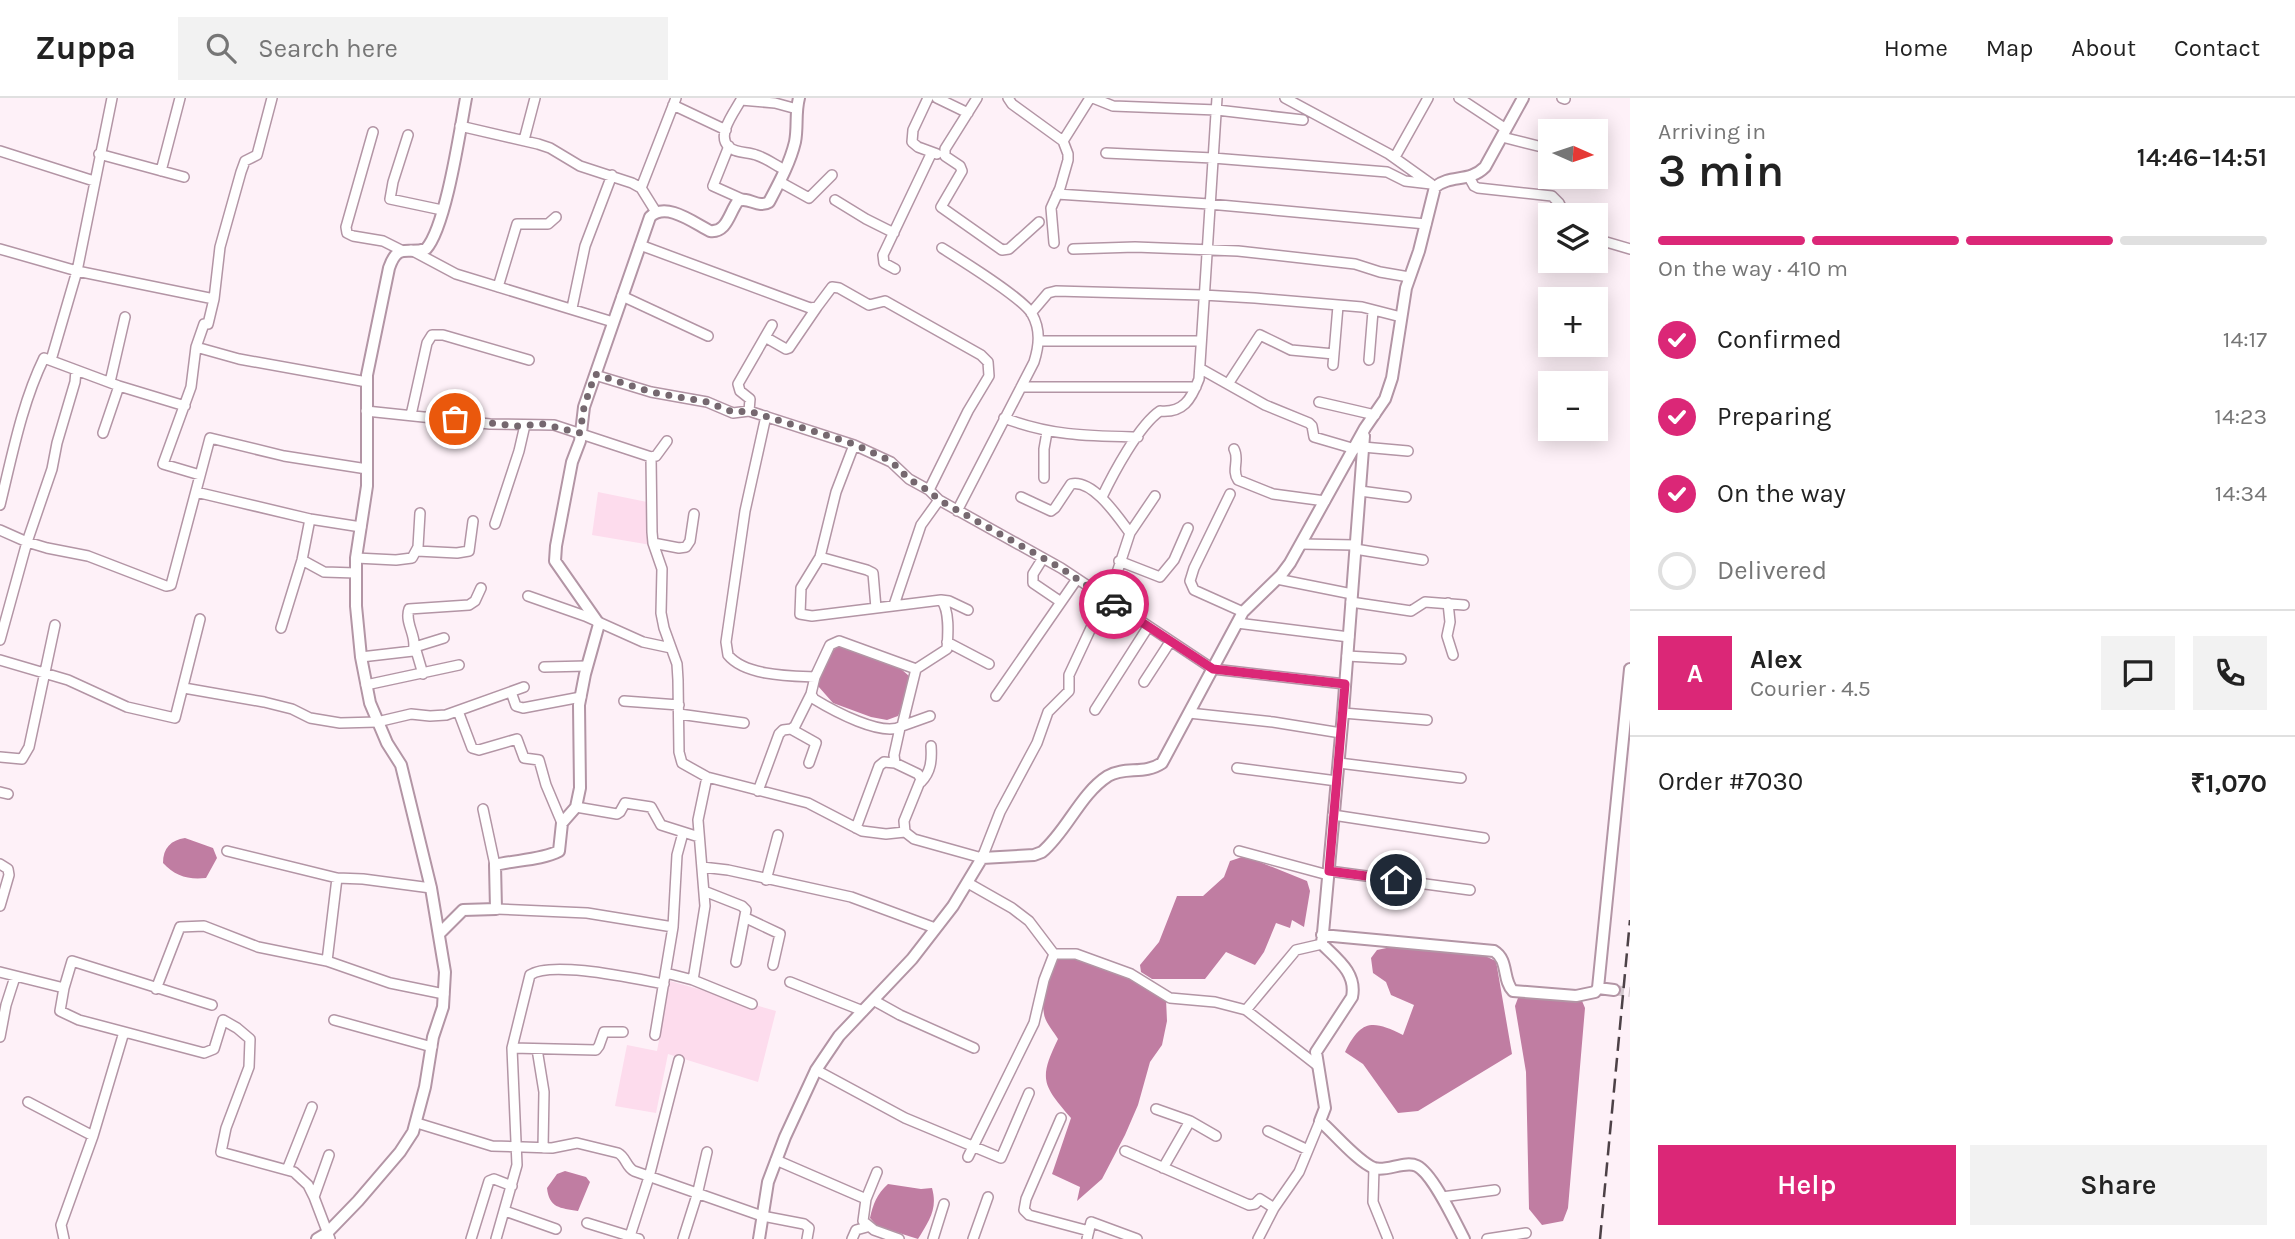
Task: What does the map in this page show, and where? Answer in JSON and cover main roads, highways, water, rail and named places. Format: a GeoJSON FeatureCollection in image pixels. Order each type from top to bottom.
{"type":"FeatureCollection","features":[{"type":"Feature","properties":{"kind":"tunnel"},"geometry":{"type":"LineString","coordinates":[[1614,990],[1630,992]]}},
{"type":"Feature","properties":{"kind":"railway"},"geometry":{"type":"LineString","coordinates":[[1600,1239],[1630,920]]}}]}
